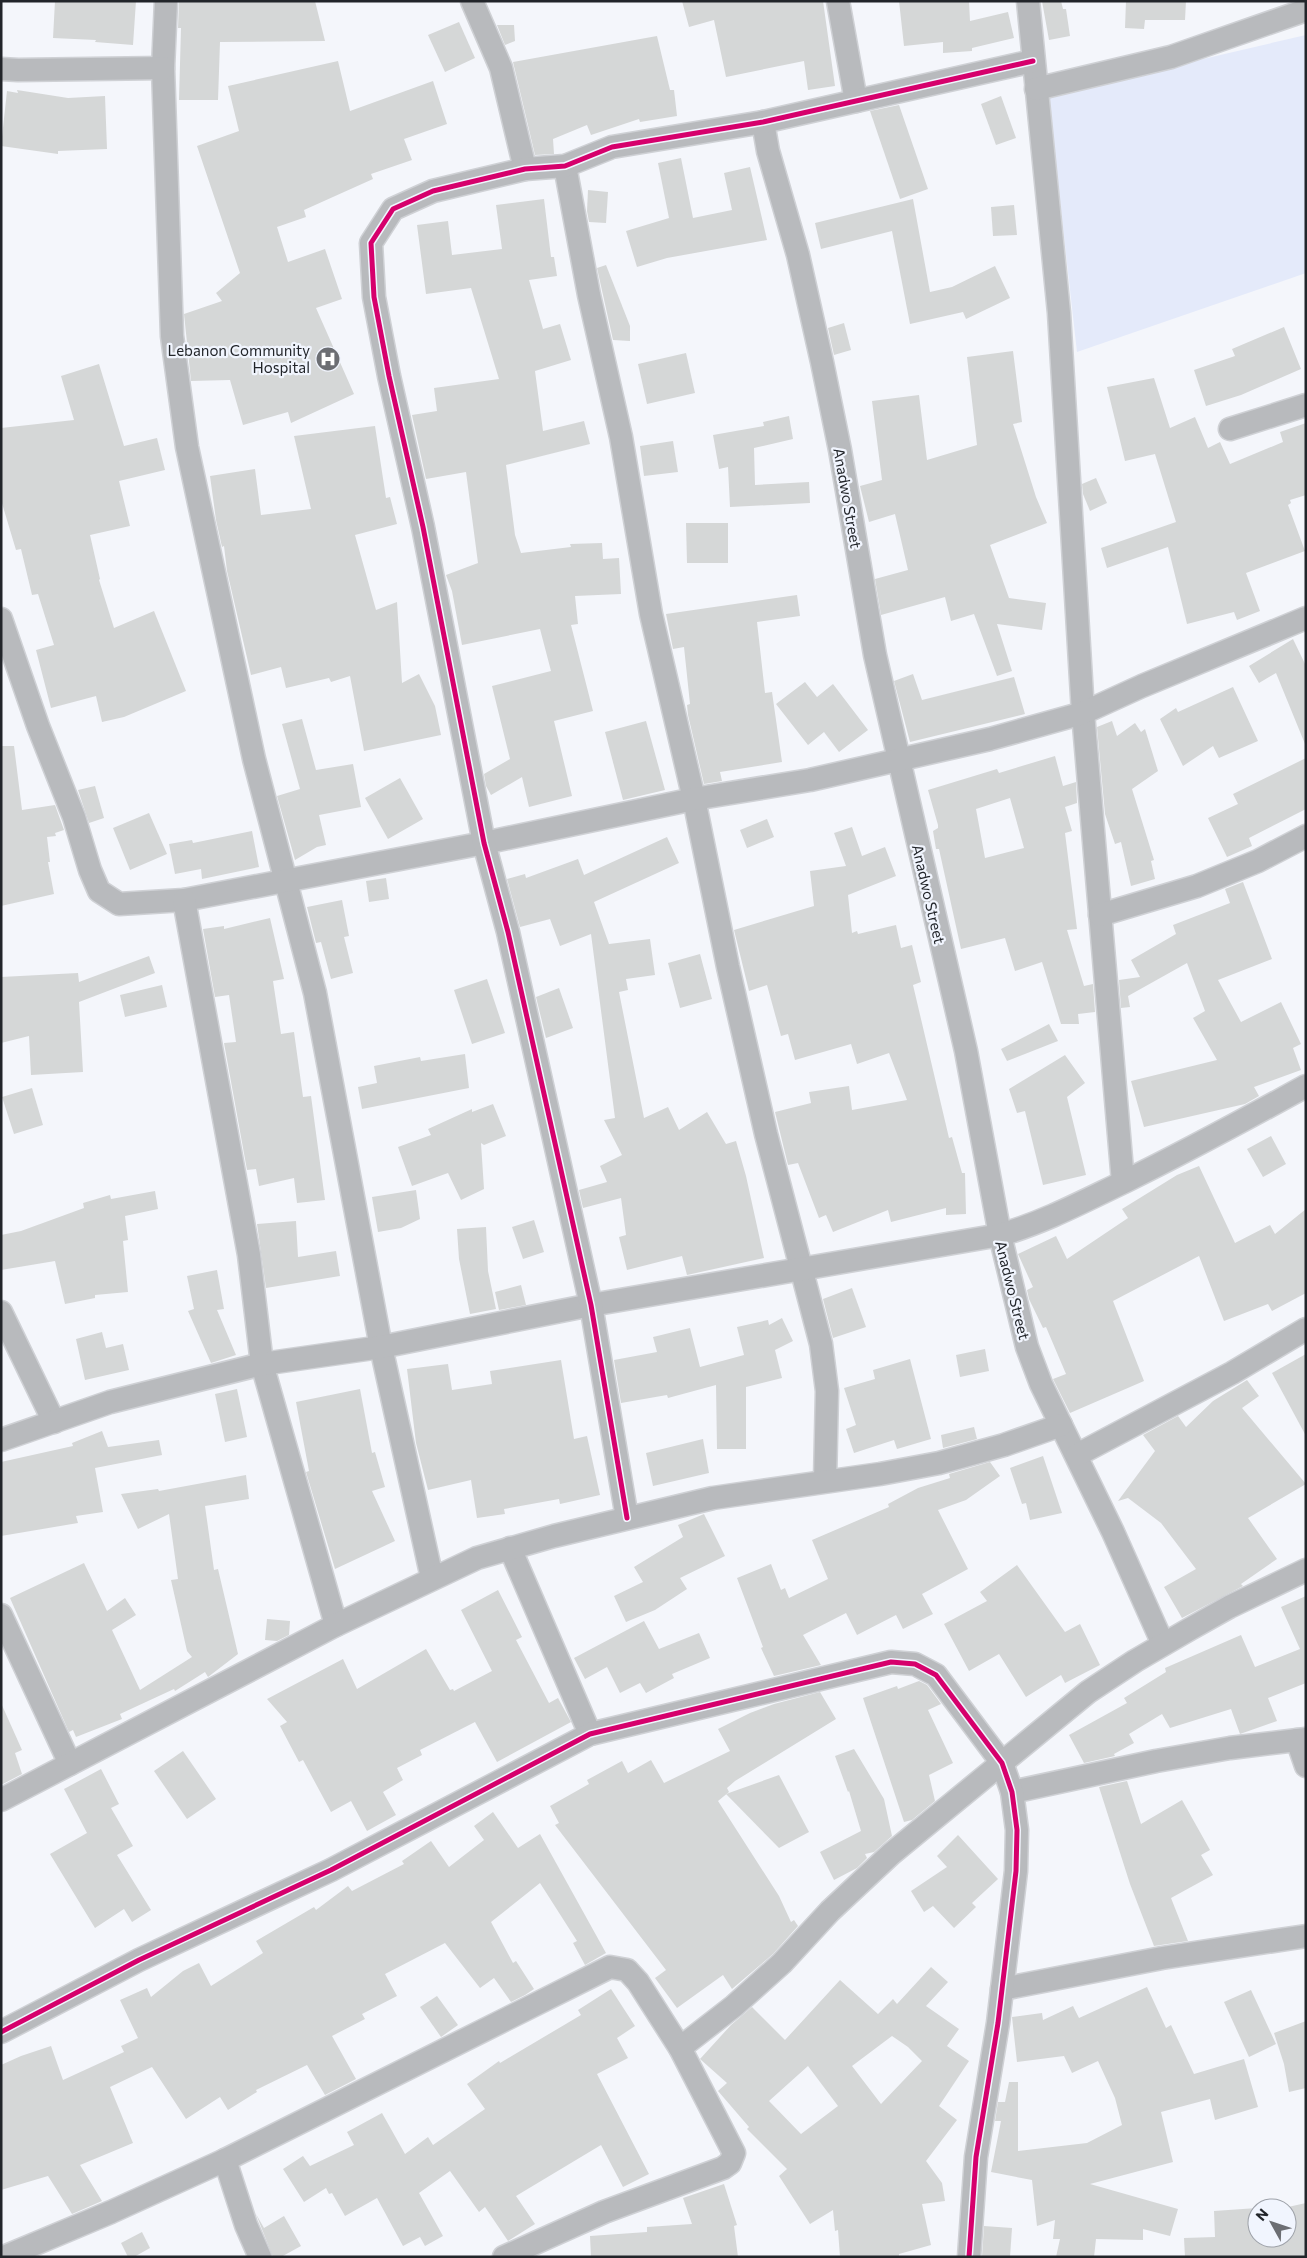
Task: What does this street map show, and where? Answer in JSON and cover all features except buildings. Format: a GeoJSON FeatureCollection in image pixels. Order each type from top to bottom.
{"type":"FeatureCollection","features":[{"type":"Feature","properties":{"kind":"street"},"geometry":{"type":"LineString","coordinates":[[166,1],[163,68],[172,336],[187,447],[254,759],[287,879],[315,993],[381,1347],[432,1578]]}},
{"type":"Feature","properties":{"kind":"street"},"geometry":{"type":"LineString","coordinates":[[472,1],[501,68],[525,169]]}},
{"type":"Feature","properties":{"kind":"street"},"geometry":{"type":"LineString","coordinates":[[838,1],[856,101]]}},
{"type":"Feature","properties":{"kind":"street"},"geometry":{"type":"LineString","coordinates":[[1028,1],[1059,313],[1083,713],[1124,1182]]}},
{"type":"Feature","properties":{"kind":"street"},"geometry":{"type":"LineString","coordinates":[[1036,89],[1171,57],[1273,11],[1306,10]]}},
{"type":"Feature","properties":{"kind":"street"},"geometry":{"type":"LineString","coordinates":[[627,1518],[591,1305],[508,932],[484,844],[423,526],[376,306],[371,243],[393,209],[434,191],[525,169],[565,166],[612,147],[762,122],[1033,61]]}},
{"type":"Feature","properties":{"kind":"street"},"geometry":{"type":"LineString","coordinates":[[1,69],[163,68]]}},
{"type":"Feature","properties":{"kind":"street","name":"Anadwo Street"},"geometry":{"type":"LineString","coordinates":[[762,122],[768,151],[798,255],[822,362],[840,450],[875,655],[966,1050],[1000,1235],[1027,1346],[1041,1384],[1077,1455],[1163,1644]]}},
{"type":"Feature","properties":{"kind":"street"},"geometry":{"type":"LineString","coordinates":[[565,166],[589,295],[621,437],[651,614],[694,800],[728,967],[766,1134],[821,1344],[827,1390],[825,1481]]}},
{"type":"Feature","properties":{"kind":"street"},"geometry":{"type":"LineString","coordinates":[[1230,429],[1306,405]]}},
{"type":"Feature","properties":{"kind":"street"},"geometry":{"type":"LineString","coordinates":[[1,619],[38,726],[74,817],[90,870],[99,891],[118,904],[184,900],[287,879],[484,844],[694,800],[810,780],[990,739],[1083,713],[1142,686],[1306,618]]}},
{"type":"Feature","properties":{"kind":"street"},"geometry":{"type":"LineString","coordinates":[[1100,915],[1197,886],[1258,861],[1306,836]]}},
{"type":"Feature","properties":{"kind":"street"},"geometry":{"type":"LineString","coordinates":[[184,900],[249,1255],[262,1364],[336,1625]]}},
{"type":"Feature","properties":{"kind":"street"},"geometry":{"type":"LineString","coordinates":[[1,1440],[110,1402],[262,1364],[381,1347],[591,1305],[1000,1235],[1032,1226],[1083,1203],[1205,1142],[1306,1086]]}},
{"type":"Feature","properties":{"kind":"street"},"geometry":{"type":"LineString","coordinates":[[1,1312],[54,1422]]}},
{"type":"Feature","properties":{"kind":"street"},"geometry":{"type":"LineString","coordinates":[[1077,1455],[1232,1373],[1306,1329]]}},
{"type":"Feature","properties":{"kind":"street"},"geometry":{"type":"LineString","coordinates":[[1,1800],[336,1625],[477,1558],[627,1518],[712,1498],[880,1474],[939,1463],[1004,1444],[1061,1424]]}},
{"type":"Feature","properties":{"kind":"street"},"geometry":{"type":"LineString","coordinates":[[510,1548],[590,1734]]}},
{"type":"Feature","properties":{"kind":"street"},"geometry":{"type":"LineString","coordinates":[[680,2048],[734,2006],[782,1963],[830,1911],[890,1854],[1088,1692],[1163,1644],[1229,1607],[1306,1570]]}},
{"type":"Feature","properties":{"kind":"street"},"geometry":{"type":"LineString","coordinates":[[1,1615],[70,1764]]}},
{"type":"Feature","properties":{"kind":"street"},"geometry":{"type":"LineString","coordinates":[[1,2032],[139,1960],[331,1870],[590,1734],[891,1662],[915,1664],[936,1675],[1002,1763],[1012,1792],[1017,1830],[1016,1871],[1002,1989],[976,2157],[969,2257]]}},
{"type":"Feature","properties":{"kind":"street"},"geometry":{"type":"LineString","coordinates":[[1012,1792],[1174,1758],[1230,1748],[1301,1739],[1306,1766]]}},
{"type":"Feature","properties":{"kind":"street"},"geometry":{"type":"LineString","coordinates":[[1002,1989],[1162,1958],[1306,1936]]}},
{"type":"Feature","properties":{"kind":"street"},"geometry":{"type":"LineString","coordinates":[[4,2257],[111,2212],[225,2160],[610,1967],[627,1970],[638,1982],[680,2048],[734,2153],[730,2163],[723,2168],[604,2212],[504,2257]]}},
{"type":"Feature","properties":{"kind":"street"},"geometry":{"type":"LineString","coordinates":[[225,2160],[246,2225],[260,2257]]}},
{"type":"Feature","properties":{"kind":"shaded area"},"geometry":{"type":"Polygon","coordinates":[[[1306,35],[1306,273],[1077,352],[1048,95],[1306,35]]]}},
{"type":"Feature","properties":{"kind":"cycle path"},"geometry":{"type":"LineString","coordinates":[[627,1518],[591,1305],[508,932],[484,843],[423,527],[389,376],[374,297],[371,243],[393,209],[433,191],[525,169],[565,166],[612,147],[763,122],[1033,61]]}},
{"type":"Feature","properties":{"kind":"cycle path"},"geometry":{"type":"LineString","coordinates":[[1,2032],[139,1960],[331,1870],[590,1734],[891,1662],[915,1664],[936,1675],[1002,1763],[1012,1792],[1017,1830],[1016,1871],[998,2023],[976,2157],[969,2257]]}},
{"type":"Feature","properties":{"kind":"place","name":"Lebanon Community Hospital"},"geometry":{"type":"Point","coordinates":[328,359]}}]}
